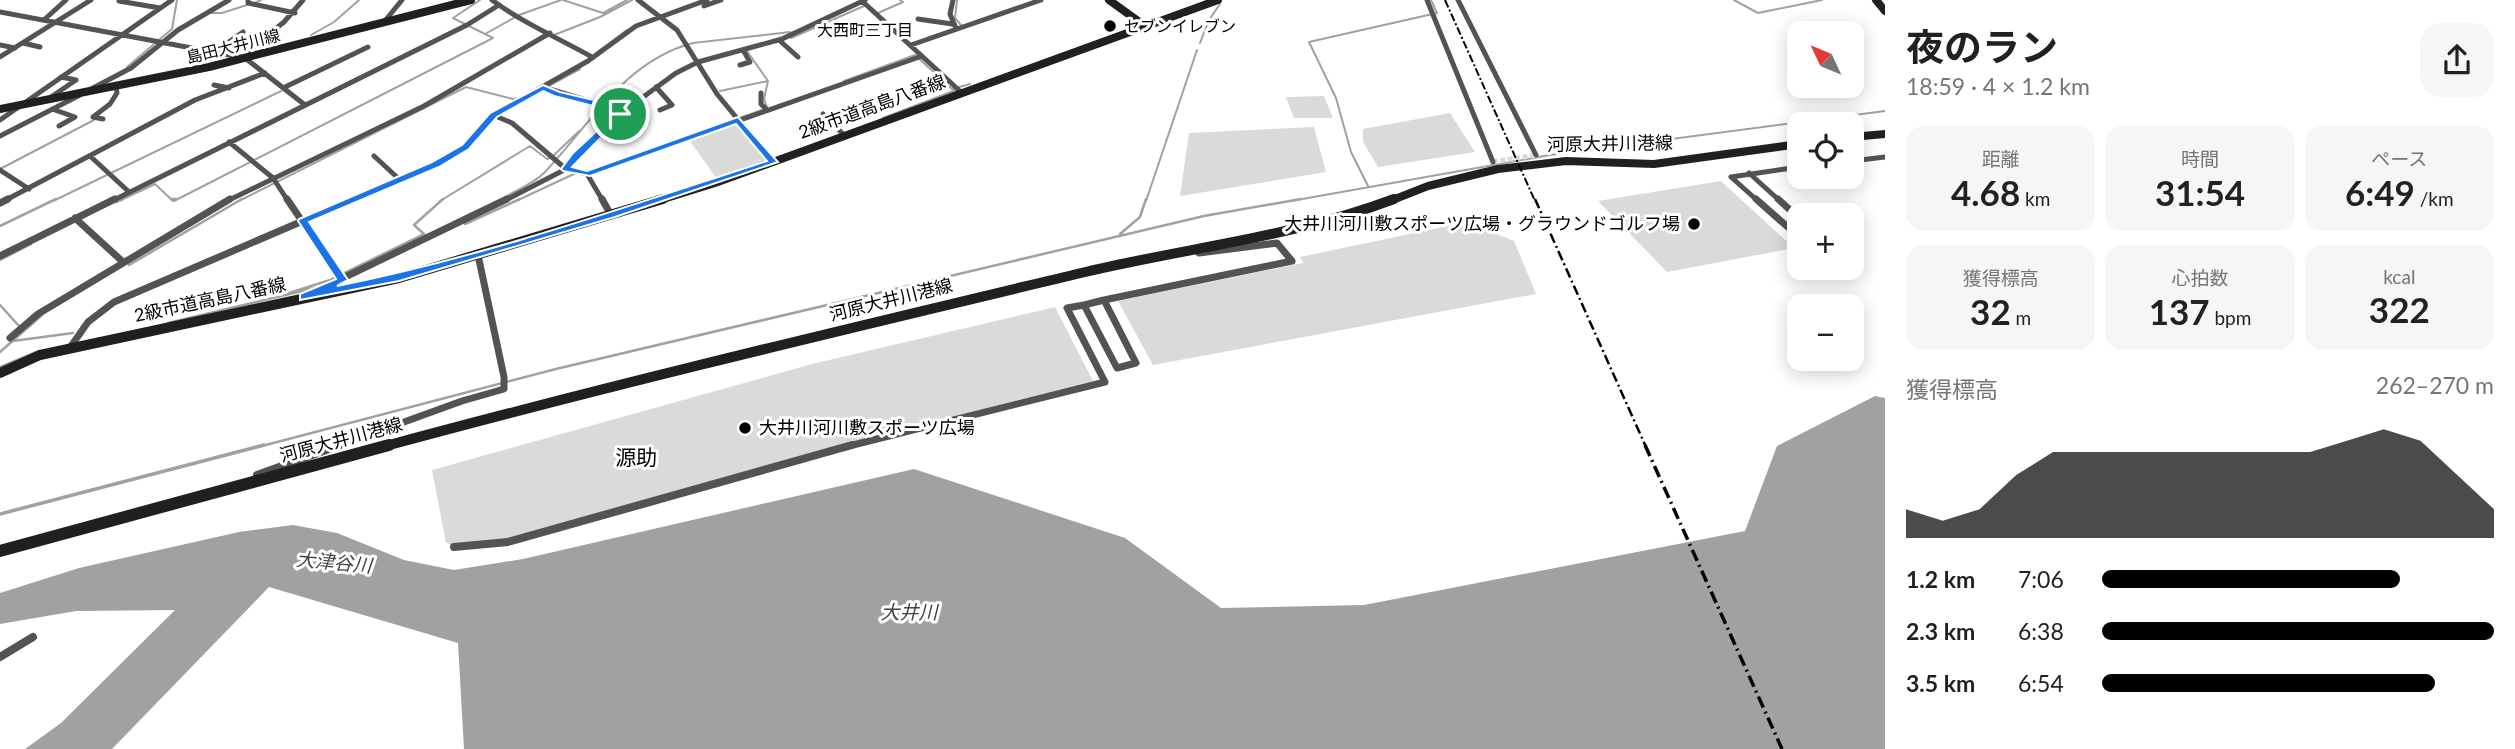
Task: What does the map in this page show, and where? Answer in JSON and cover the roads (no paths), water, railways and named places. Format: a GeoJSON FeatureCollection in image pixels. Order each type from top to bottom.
{"type":"FeatureCollection","features":[{"type":"Feature","properties":{"kind":"main road","name":"島田大井川線"},"geometry":{"type":"LineString","coordinates":[[0,109],[245,58],[471,0]]}},
{"type":"Feature","properties":{"kind":"main road"},"geometry":{"type":"LineString","coordinates":[[1109,0],[1145,26]]}},
{"type":"Feature","properties":{"kind":"main road","name":"2級市道高島八番線"},"geometry":{"type":"LineString","coordinates":[[0,373],[26,360],[69,349],[399,278],[611,215],[773,162],[1218,0]]}},
{"type":"Feature","properties":{"kind":"main road"},"geometry":{"type":"LineString","coordinates":[[1876,0],[1885,11]]}},
{"type":"Feature","properties":{"kind":"main road"},"geometry":{"type":"LineString","coordinates":[[1864,136],[1885,134]]}},
{"type":"Feature","properties":{"kind":"main road","name":"河原大井川港線"},"geometry":{"type":"LineString","coordinates":[[0,551],[572,397],[963,301],[1171,253],[1347,217],[1428,186],[1498,169],[1577,161],[1654,163],[1787,146]]}},
{"type":"Feature","properties":{"kind":"street"},"geometry":{"type":"LineString","coordinates":[[45,19],[66,0]]}},
{"type":"Feature","properties":{"kind":"street"},"geometry":{"type":"LineString","coordinates":[[0,57],[92,0]]}},
{"type":"Feature","properties":{"kind":"street"},"geometry":{"type":"LineString","coordinates":[[0,120],[172,0]]}},
{"type":"Feature","properties":{"kind":"street"},"geometry":{"type":"LineString","coordinates":[[0,136],[131,68],[164,40],[229,0]]}},
{"type":"Feature","properties":{"kind":"street"},"geometry":{"type":"LineString","coordinates":[[248,0],[248,3],[295,13]]}},
{"type":"Feature","properties":{"kind":"street"},"geometry":{"type":"LineString","coordinates":[[245,58],[247,52],[295,13],[303,0]]}},
{"type":"Feature","properties":{"kind":"street"},"geometry":{"type":"LineString","coordinates":[[384,22],[402,0]]}},
{"type":"Feature","properties":{"kind":"street"},"geometry":{"type":"LineString","coordinates":[[492,0],[516,18],[550,33],[592,57]]}},
{"type":"Feature","properties":{"kind":"street"},"geometry":{"type":"LineString","coordinates":[[638,0],[677,30],[717,94],[773,162]]}},
{"type":"Feature","properties":{"kind":"street"},"geometry":{"type":"LineString","coordinates":[[69,349],[82,325],[92,315],[114,302],[435,164],[466,147],[493,115],[592,57],[616,39],[707,0]]}},
{"type":"Feature","properties":{"kind":"street"},"geometry":{"type":"LineString","coordinates":[[661,18],[721,0]]}},
{"type":"Feature","properties":{"kind":"street"},"geometry":{"type":"LineString","coordinates":[[952,24],[950,14],[953,0]]}},
{"type":"Feature","properties":{"kind":"street"},"geometry":{"type":"LineString","coordinates":[[911,45],[1041,0]]}},
{"type":"Feature","properties":{"kind":"street"},"geometry":{"type":"LineString","coordinates":[[1427,0],[1493,162]]}},
{"type":"Feature","properties":{"kind":"street"},"geometry":{"type":"LineString","coordinates":[[1458,0],[1536,155]]}},
{"type":"Feature","properties":{"kind":"street"},"geometry":{"type":"LineString","coordinates":[[119,1],[160,8]]}},
{"type":"Feature","properties":{"kind":"street"},"geometry":{"type":"LineString","coordinates":[[303,297],[566,169],[620,114],[676,73],[698,62],[779,40],[864,1],[962,93]]}},
{"type":"Feature","properties":{"kind":"street"},"geometry":{"type":"LineString","coordinates":[[0,256],[467,25],[499,5]]}},
{"type":"Feature","properties":{"kind":"street"},"geometry":{"type":"LineString","coordinates":[[0,12],[58,20],[245,58],[305,105]]}},
{"type":"Feature","properties":{"kind":"street"},"geometry":{"type":"LineString","coordinates":[[918,19],[952,24],[958,29]]}},
{"type":"Feature","properties":{"kind":"street"},"geometry":{"type":"LineString","coordinates":[[216,51],[243,32]]}},
{"type":"Feature","properties":{"kind":"street"},"geometry":{"type":"LineString","coordinates":[[10,338],[38,314],[229,199],[424,106],[550,33]]}},
{"type":"Feature","properties":{"kind":"street"},"geometry":{"type":"LineString","coordinates":[[779,40],[798,57]]}},
{"type":"Feature","properties":{"kind":"street"},"geometry":{"type":"LineString","coordinates":[[22,43],[40,47]]}},
{"type":"Feature","properties":{"kind":"street"},"geometry":{"type":"LineString","coordinates":[[0,45],[15,48]]}},
{"type":"Feature","properties":{"kind":"street"},"geometry":{"type":"LineString","coordinates":[[283,88],[368,47]]}},
{"type":"Feature","properties":{"kind":"street"},"geometry":{"type":"LineString","coordinates":[[740,65],[750,62],[743,50]]}},
{"type":"Feature","properties":{"kind":"street"},"geometry":{"type":"LineString","coordinates":[[493,115],[512,123],[566,169],[587,174],[922,56]]}},
{"type":"Feature","properties":{"kind":"street"},"geometry":{"type":"LineString","coordinates":[[0,203],[195,100],[265,73]]}},
{"type":"Feature","properties":{"kind":"street"},"geometry":{"type":"LineString","coordinates":[[849,73],[855,80]]}},
{"type":"Feature","properties":{"kind":"street"},"geometry":{"type":"LineString","coordinates":[[48,100],[76,80],[61,77]]}},
{"type":"Feature","properties":{"kind":"street"},"geometry":{"type":"LineString","coordinates":[[214,85],[229,88]]}},
{"type":"Feature","properties":{"kind":"street"},"geometry":{"type":"LineString","coordinates":[[103,119],[93,117],[110,104],[117,93],[116,86]]}},
{"type":"Feature","properties":{"kind":"street"},"geometry":{"type":"LineString","coordinates":[[543,87],[557,94],[598,104],[598,107],[620,114]]}},
{"type":"Feature","properties":{"kind":"street"},"geometry":{"type":"LineString","coordinates":[[656,88],[664,93],[672,105],[660,110]]}},
{"type":"Feature","properties":{"kind":"street"},"geometry":{"type":"LineString","coordinates":[[761,93],[761,104],[767,110]]}},
{"type":"Feature","properties":{"kind":"street"},"geometry":{"type":"LineString","coordinates":[[629,107],[638,117]]}},
{"type":"Feature","properties":{"kind":"street"},"geometry":{"type":"LineString","coordinates":[[52,109],[75,117],[59,126]]}},
{"type":"Feature","properties":{"kind":"street"},"geometry":{"type":"LineString","coordinates":[[823,114],[845,136]]}},
{"type":"Feature","properties":{"kind":"street"},"geometry":{"type":"LineString","coordinates":[[229,142],[273,178],[342,280]]}},
{"type":"Feature","properties":{"kind":"street"},"geometry":{"type":"LineString","coordinates":[[90,156],[128,191]]}},
{"type":"Feature","properties":{"kind":"street"},"geometry":{"type":"LineString","coordinates":[[374,156],[399,179]]}},
{"type":"Feature","properties":{"kind":"street"},"geometry":{"type":"LineString","coordinates":[[1864,159],[1885,157]]}},
{"type":"Feature","properties":{"kind":"street"},"geometry":{"type":"LineString","coordinates":[[1787,168],[1731,177],[1787,226]]}},
{"type":"Feature","properties":{"kind":"street"},"geometry":{"type":"LineString","coordinates":[[0,170],[29,189]]}},
{"type":"Feature","properties":{"kind":"street"},"geometry":{"type":"LineString","coordinates":[[1749,173],[1787,207]]}},
{"type":"Feature","properties":{"kind":"street"},"geometry":{"type":"LineString","coordinates":[[587,174],[611,215]]}},
{"type":"Feature","properties":{"kind":"street"},"geometry":{"type":"LineString","coordinates":[[75,218],[123,262]]}},
{"type":"Feature","properties":{"kind":"street"},"geometry":{"type":"LineString","coordinates":[[454,547],[508,542],[848,446],[1105,382],[1067,307],[1292,261],[1277,243],[1176,256],[1171,253]]}},
{"type":"Feature","properties":{"kind":"street"},"geometry":{"type":"LineString","coordinates":[[232,488],[250,478],[462,401],[504,389],[504,377],[478,255]]}},
{"type":"Feature","properties":{"kind":"street"},"geometry":{"type":"LineString","coordinates":[[1084,305],[1117,368],[1136,363],[1104,300]]}},
{"type":"Feature","properties":{"kind":"street"},"geometry":{"type":"LineString","coordinates":[[0,657],[33,638]]}},
{"type":"Feature","properties":{"kind":"water","name":"大井川"},"geometry":{"type":"Polygon","coordinates":[[[1875,396],[1885,398],[1885,749],[464,749],[458,643],[269,587],[112,749],[25,749],[61,723],[175,610],[76,611],[0,624],[0,593],[79,568],[239,532],[293,525],[337,533],[404,560],[454,570],[523,559],[914,469],[1125,538],[1221,608],[1364,605],[1745,531],[1777,446],[1875,396]]]}},
{"type":"Feature","properties":{"kind":"waterway"},"geometry":{"type":"LineString","coordinates":[[127,67],[172,29],[177,0]]}},
{"type":"Feature","properties":{"kind":"waterway"},"geometry":{"type":"LineString","coordinates":[[254,3],[261,0]]}},
{"type":"Feature","properties":{"kind":"waterway"},"geometry":{"type":"LineString","coordinates":[[311,35],[334,22],[359,0]]}},
{"type":"Feature","properties":{"kind":"waterway"},"geometry":{"type":"LineString","coordinates":[[480,0],[453,18],[485,34]]}},
{"type":"Feature","properties":{"kind":"waterway"},"geometry":{"type":"LineString","coordinates":[[485,34],[519,15],[561,0]]}},
{"type":"Feature","properties":{"kind":"waterway"},"geometry":{"type":"LineString","coordinates":[[563,0],[603,13],[627,0]]}},
{"type":"Feature","properties":{"kind":"waterway"},"geometry":{"type":"LineString","coordinates":[[554,35],[600,17],[632,0]]}},
{"type":"Feature","properties":{"kind":"waterway"},"geometry":{"type":"LineString","coordinates":[[878,13],[903,2],[900,0]]}},
{"type":"Feature","properties":{"kind":"waterway"},"geometry":{"type":"LineString","coordinates":[[957,0],[955,18],[961,25]]}},
{"type":"Feature","properties":{"kind":"waterway"},"geometry":{"type":"LineString","coordinates":[[1368,186],[1351,152],[1336,98],[1309,42],[1437,13],[1431,0]]}},
{"type":"Feature","properties":{"kind":"waterway"},"geometry":{"type":"LineString","coordinates":[[1734,0],[1758,13],[1822,0]]}},
{"type":"Feature","properties":{"kind":"waterway"},"geometry":{"type":"LineString","coordinates":[[1200,43],[1209,20],[1220,4]]}},
{"type":"Feature","properties":{"kind":"waterway"},"geometry":{"type":"LineString","coordinates":[[211,13],[222,13],[247,5]]}},
{"type":"Feature","properties":{"kind":"waterway"},"geometry":{"type":"LineString","coordinates":[[791,38],[864,6]]}},
{"type":"Feature","properties":{"kind":"waterway"},"geometry":{"type":"LineString","coordinates":[[596,53],[627,30]]}},
{"type":"Feature","properties":{"kind":"waterway"},"geometry":{"type":"LineString","coordinates":[[507,196],[544,173],[610,97],[647,64],[693,43],[790,32]]}},
{"type":"Feature","properties":{"kind":"waterway"},"geometry":{"type":"LineString","coordinates":[[174,201],[493,38],[485,34]]}},
{"type":"Feature","properties":{"kind":"waterway"},"geometry":{"type":"LineString","coordinates":[[1146,201],[1197,50]]}},
{"type":"Feature","properties":{"kind":"waterway"},"geometry":{"type":"LineString","coordinates":[[747,51],[768,81]]}},
{"type":"Feature","properties":{"kind":"waterway"},"geometry":{"type":"LineString","coordinates":[[844,81],[915,55],[952,89],[970,84]]}},
{"type":"Feature","properties":{"kind":"waterway"},"geometry":{"type":"LineString","coordinates":[[530,96],[580,69]]}},
{"type":"Feature","properties":{"kind":"waterway"},"geometry":{"type":"LineString","coordinates":[[720,91],[768,81]]}},
{"type":"Feature","properties":{"kind":"waterway"},"geometry":{"type":"LineString","coordinates":[[767,107],[764,99],[768,81]]}},
{"type":"Feature","properties":{"kind":"waterway"},"geometry":{"type":"LineString","coordinates":[[239,201],[466,87],[513,99],[520,98]]}},
{"type":"Feature","properties":{"kind":"waterway"},"geometry":{"type":"LineString","coordinates":[[883,118],[956,90]]}},
{"type":"Feature","properties":{"kind":"waterway"},"geometry":{"type":"LineString","coordinates":[[53,201],[281,91]]}},
{"type":"Feature","properties":{"kind":"waterway"},"geometry":{"type":"LineString","coordinates":[[728,122],[762,110]]}},
{"type":"Feature","properties":{"kind":"waterway"},"geometry":{"type":"LineString","coordinates":[[1291,201],[1550,155],[1885,111]]}},
{"type":"Feature","properties":{"kind":"waterway"},"geometry":{"type":"LineString","coordinates":[[0,169],[94,120]]}},
{"type":"Feature","properties":{"kind":"waterway"},"geometry":{"type":"LineString","coordinates":[[442,200],[530,146],[547,159],[552,157],[579,131]]}},
{"type":"Feature","properties":{"kind":"waterway"},"geometry":{"type":"LineString","coordinates":[[516,201],[576,173]]}},
{"type":"Feature","properties":{"kind":"waterway"},"geometry":{"type":"LineString","coordinates":[[119,201],[155,184],[173,201]]}},
{"type":"Feature","properties":{"kind":"waterway"},"geometry":{"type":"LineString","coordinates":[[0,226],[56,199]]}},
{"type":"Feature","properties":{"kind":"waterway"},"geometry":{"type":"LineString","coordinates":[[116,202],[123,199]]}},
{"type":"Feature","properties":{"kind":"waterway"},"geometry":{"type":"LineString","coordinates":[[171,199],[177,199]]}},
{"type":"Feature","properties":{"kind":"waterway"},"geometry":{"type":"LineString","coordinates":[[129,265],[242,199]]}},
{"type":"Feature","properties":{"kind":"waterway"},"geometry":{"type":"LineString","coordinates":[[465,224],[520,199]]}},
{"type":"Feature","properties":{"kind":"waterway"},"geometry":{"type":"LineString","coordinates":[[1120,234],[1140,217],[1146,199]]}},
{"type":"Feature","properties":{"kind":"waterway"},"geometry":{"type":"LineString","coordinates":[[258,447],[556,369],[1204,216],[1301,199]]}},
{"type":"Feature","properties":{"kind":"waterway"},"geometry":{"type":"LineString","coordinates":[[286,294],[330,280],[424,234],[414,225],[442,200]]}},
{"type":"Feature","properties":{"kind":"waterway"},"geometry":{"type":"LineString","coordinates":[[0,260],[31,244]]}},
{"type":"Feature","properties":{"kind":"waterway"},"geometry":{"type":"LineString","coordinates":[[168,323],[315,288]]}},
{"type":"Feature","properties":{"kind":"waterway"},"geometry":{"type":"LineString","coordinates":[[0,305],[19,326]]}},
{"type":"Feature","properties":{"kind":"waterway"},"geometry":{"type":"LineString","coordinates":[[0,352],[42,315]]}},
{"type":"Feature","properties":{"kind":"waterway"},"geometry":{"type":"LineString","coordinates":[[13,341],[73,333]]}},
{"type":"Feature","properties":{"kind":"waterway"},"geometry":{"type":"LineString","coordinates":[[0,367],[39,351]]}},
{"type":"Feature","properties":{"kind":"waterway"},"geometry":{"type":"LineString","coordinates":[[0,514],[264,445]]}},
{"type":"Feature","properties":{"kind":"tunnel"},"geometry":{"type":"LineString","coordinates":[[1493,162],[1536,155]]}},
{"type":"Feature","properties":{"kind":"railway"},"geometry":{"type":"LineString","coordinates":[[1445,0],[1535,201]]}},
{"type":"Feature","properties":{"kind":"railway"},"geometry":{"type":"LineString","coordinates":[[1535,199],[1646,447]]}},
{"type":"Feature","properties":{"kind":"railway"},"geometry":{"type":"LineString","coordinates":[[1645,445],[1782,749]]}},
{"type":"Feature","properties":{"kind":"place","name":"セブンイレブン"},"geometry":{"type":"Point","coordinates":[1110,26]}},
{"type":"Feature","properties":{"kind":"place","name":"大井川河川敷スポーツ広場・グラウンドゴルフ場"},"geometry":{"type":"Point","coordinates":[1694,224]}},
{"type":"Feature","properties":{"kind":"place","name":"大井川河川敷スポーツ広場"},"geometry":{"type":"Point","coordinates":[745,428]}},
{"type":"Feature","properties":{"kind":"district","name":"大西町三丁目"},"geometry":{"type":"Point","coordinates":[865,30]}},
{"type":"Feature","properties":{"kind":"district","name":"源助"},"geometry":{"type":"Point","coordinates":[636,458]}},
{"type":"Feature","properties":{"kind":"water label","name":"大津谷川"},"geometry":{"type":"Point","coordinates":[334,562]}}]}
